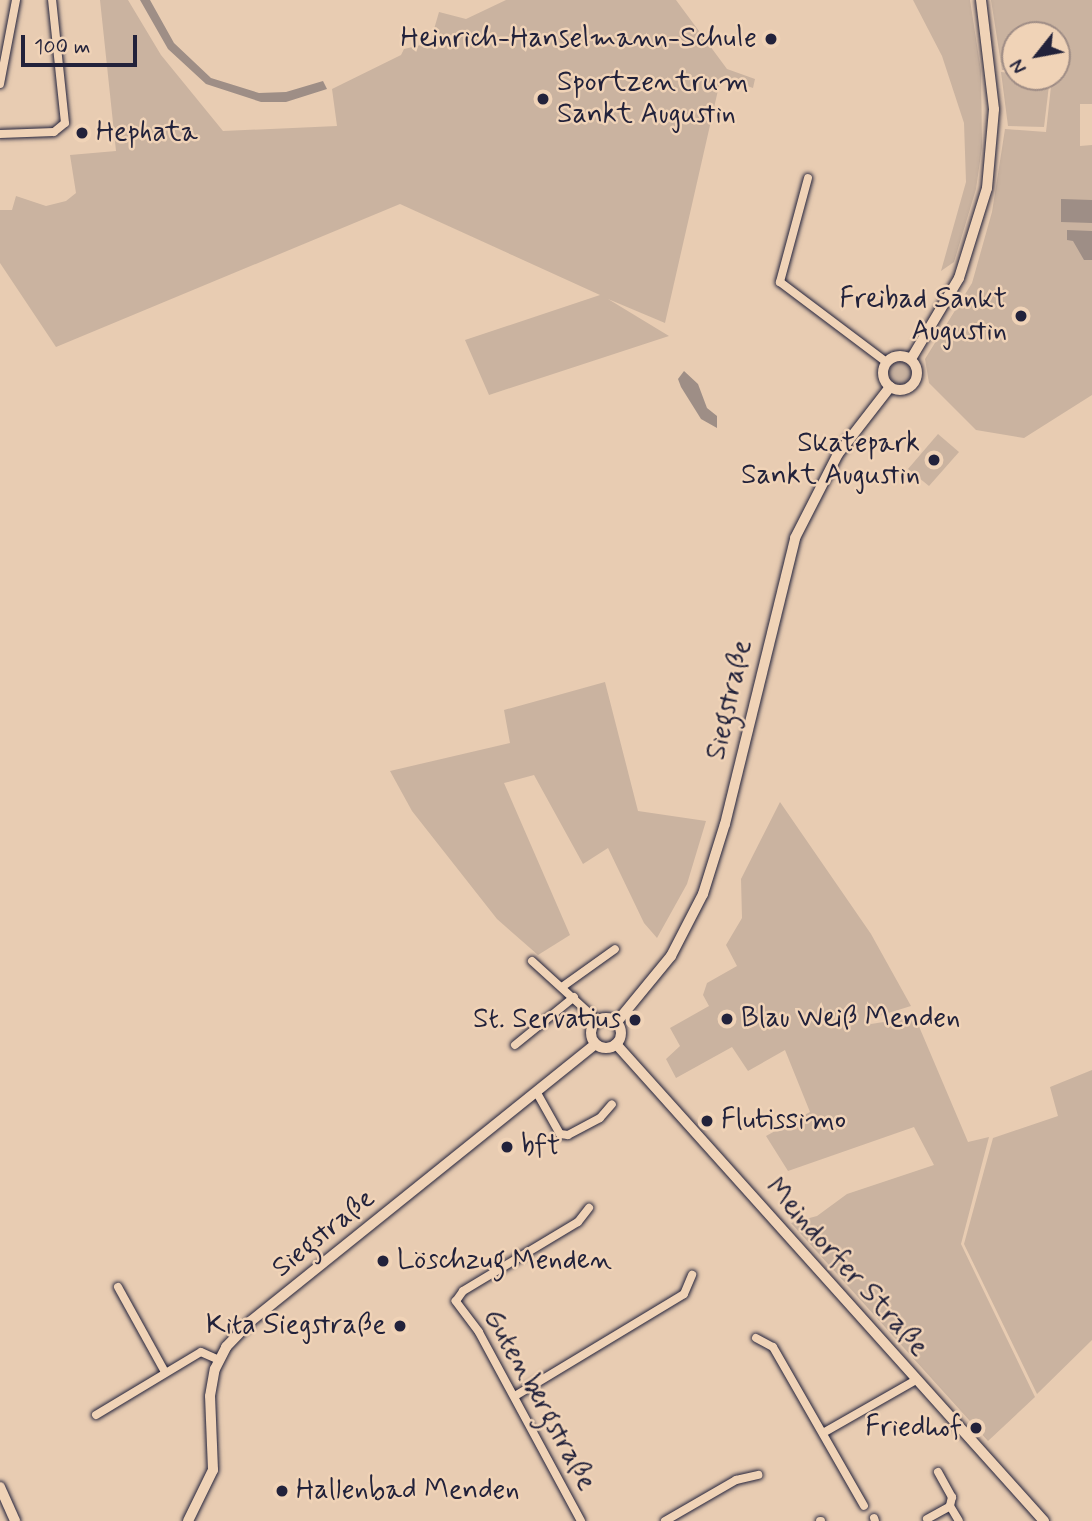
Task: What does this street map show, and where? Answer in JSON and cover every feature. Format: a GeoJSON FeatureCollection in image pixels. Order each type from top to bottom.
{"type":"FeatureCollection","features":[{"type":"Feature","properties":{"kind":"main road"},"geometry":{"type":"LineString","coordinates":[[890,387],[883,373],[886,362],[895,356],[911,359],[959,278],[987,188],[994,109],[981,0]]}},
{"type":"Feature","properties":{"kind":"main road","name":"Siegstraße"},"geometry":{"type":"LineString","coordinates":[[616,1023],[671,956],[704,894],[794,537],[838,454],[890,387],[902,390],[914,384],[918,373],[911,359]]}},
{"type":"Feature","properties":{"kind":"main road"},"geometry":{"type":"LineString","coordinates":[[598,1021],[616,1023],[621,1035],[616,1044],[604,1048],[596,1044],[592,1032],[598,1021]]}},
{"type":"Feature","properties":{"kind":"main road","name":"Siegstraße"},"geometry":{"type":"LineString","coordinates":[[188,1521],[213,1471],[211,1396],[219,1360],[251,1321],[596,1044]]}},
{"type":"Feature","properties":{"kind":"main road","name":"Meindorfer Straße"},"geometry":{"type":"LineString","coordinates":[[616,1044],[1044,1521]]}},
{"type":"Feature","properties":{"kind":"main road"},"geometry":{"type":"LineString","coordinates":[[0,1487],[15,1521]]}},
{"type":"Feature","properties":{"kind":"street"},"geometry":{"type":"LineString","coordinates":[[0,84],[16,0]]}},
{"type":"Feature","properties":{"kind":"street"},"geometry":{"type":"LineString","coordinates":[[0,134],[54,132],[65,123],[52,0]]}},
{"type":"Feature","properties":{"kind":"street"},"geometry":{"type":"LineString","coordinates":[[807,178],[780,282],[886,362]]}},
{"type":"Feature","properties":{"kind":"street"},"geometry":{"type":"LineString","coordinates":[[562,987],[615,948]]}},
{"type":"Feature","properties":{"kind":"street"},"geometry":{"type":"LineString","coordinates":[[532,961],[598,1021]]}},
{"type":"Feature","properties":{"kind":"street"},"geometry":{"type":"LineString","coordinates":[[515,1045],[574,997]]}},
{"type":"Feature","properties":{"kind":"street"},"geometry":{"type":"LineString","coordinates":[[537,1093],[561,1134],[568,1135],[600,1118],[612,1104]]}},
{"type":"Feature","properties":{"kind":"street","name":"Gutenbergstraße"},"geometry":{"type":"LineString","coordinates":[[581,1521],[515,1396],[456,1301],[463,1291],[578,1222],[589,1208]]}},
{"type":"Feature","properties":{"kind":"street"},"geometry":{"type":"LineString","coordinates":[[515,1396],[684,1294],[692,1275]]}},
{"type":"Feature","properties":{"kind":"street"},"geometry":{"type":"LineString","coordinates":[[118,1287],[165,1372]]}},
{"type":"Feature","properties":{"kind":"street"},"geometry":{"type":"LineString","coordinates":[[756,1338],[773,1347],[864,1506]]}},
{"type":"Feature","properties":{"kind":"street"},"geometry":{"type":"LineString","coordinates":[[96,1415],[201,1352],[219,1360]]}},
{"type":"Feature","properties":{"kind":"street"},"geometry":{"type":"LineString","coordinates":[[822,1433],[916,1380]]}},
{"type":"Feature","properties":{"kind":"street"},"geometry":{"type":"LineString","coordinates":[[938,1472],[952,1497],[950,1506],[958,1521]]}},
{"type":"Feature","properties":{"kind":"street"},"geometry":{"type":"LineString","coordinates":[[665,1521],[736,1480],[758,1475]]}},
{"type":"Feature","properties":{"kind":"street"},"geometry":{"type":"LineString","coordinates":[[927,1518],[950,1506]]}},
{"type":"Feature","properties":{"kind":"shaded area"},"geometry":{"type":"Polygon","coordinates":[[[100,0],[128,0],[161,55],[223,131],[337,126],[332,89],[401,55],[404,49],[430,43],[439,12],[466,19],[506,0],[676,0],[727,69],[755,79],[753,88],[721,77],[665,323],[608,299],[669,336],[489,395],[465,340],[600,295],[400,204],[56,347],[0,263],[0,210],[12,210],[16,196],[46,206],[66,201],[76,193],[70,155],[116,151],[100,0]]]}},
{"type":"Feature","properties":{"kind":"shaded area"},"geometry":{"type":"Polygon","coordinates":[[[140,0],[150,0],[174,43],[211,78],[259,93],[286,92],[323,81],[327,89],[286,102],[261,102],[206,84],[168,49],[140,0]]]}},
{"type":"Feature","properties":{"kind":"shaded area"},"geometry":{"type":"Polygon","coordinates":[[[913,0],[970,0],[981,71],[982,147],[976,189],[954,262],[941,271],[966,182],[964,123],[942,56],[913,0]]]}},
{"type":"Feature","properties":{"kind":"shaded area","name":"Freibad Sankt Augustin"},"geometry":{"type":"Polygon","coordinates":[[[991,0],[1092,0],[1092,104],[1080,104],[1080,146],[1092,145],[1092,395],[1024,438],[976,430],[929,383],[925,359],[972,283],[992,212],[1005,129],[1046,132],[1050,91],[1071,91],[1071,21],[1001,21],[1001,64],[991,0]]]}},
{"type":"Feature","properties":{"kind":"shaded area"},"geometry":{"type":"Polygon","coordinates":[[[1003,91],[1048,91],[1044,127],[1008,126],[1003,91]]]}},
{"type":"Feature","properties":{"kind":"shaded area"},"geometry":{"type":"Polygon","coordinates":[[[1061,199],[1092,200],[1092,223],[1061,222],[1061,199]]]}},
{"type":"Feature","properties":{"kind":"shaded area"},"geometry":{"type":"Polygon","coordinates":[[[1067,230],[1092,231],[1092,260],[1084,260],[1073,241],[1067,240],[1067,230]]]}},
{"type":"Feature","properties":{"kind":"shaded area"},"geometry":{"type":"Polygon","coordinates":[[[900,362],[908,365],[911,373],[908,381],[900,384],[892,381],[889,373],[892,365],[900,362]]]}},
{"type":"Feature","properties":{"kind":"shaded area"},"geometry":{"type":"Polygon","coordinates":[[[684,371],[698,384],[707,408],[717,416],[717,428],[701,419],[681,387],[678,379],[684,371]]]}},
{"type":"Feature","properties":{"kind":"shaded area","name":"Skatepark Sankt Augustin"},"geometry":{"type":"Polygon","coordinates":[[[938,434],[959,452],[929,486],[908,469],[938,434]]]}},
{"type":"Feature","properties":{"kind":"shaded area"},"geometry":{"type":"Polygon","coordinates":[[[605,682],[638,811],[706,821],[687,884],[657,938],[644,923],[608,848],[583,864],[534,775],[504,783],[570,935],[538,955],[497,919],[412,811],[390,771],[510,743],[504,710],[605,682]]]}},
{"type":"Feature","properties":{"kind":"shaded area"},"geometry":{"type":"Polygon","coordinates":[[[780,802],[871,934],[911,1006],[869,1019],[871,1024],[915,1017],[968,1142],[989,1137],[961,1244],[1035,1397],[988,1441],[791,1223],[817,1216],[847,1194],[934,1165],[914,1127],[788,1171],[766,1136],[810,1112],[785,1050],[748,1071],[732,1047],[676,1078],[666,1059],[680,1046],[670,1028],[709,1006],[703,995],[707,983],[737,966],[726,945],[742,918],[741,879],[780,802]]]}},
{"type":"Feature","properties":{"kind":"shaded area"},"geometry":{"type":"Polygon","coordinates":[[[1092,1070],[1092,1340],[1037,1394],[964,1244],[993,1138],[1058,1116],[1050,1087],[1092,1070]]]}},
{"type":"Feature","properties":{"kind":"place","name":"Heinrich-Hanselmann-Schule"},"geometry":{"type":"Point","coordinates":[771,39]}},
{"type":"Feature","properties":{"kind":"place","name":"Sportzentrum Sankt Augustin"},"geometry":{"type":"Point","coordinates":[543,99]}},
{"type":"Feature","properties":{"kind":"place","name":"Hephata"},"geometry":{"type":"Point","coordinates":[82,133]}},
{"type":"Feature","properties":{"kind":"place","name":"Freibad Sankt Augustin"},"geometry":{"type":"Point","coordinates":[1021,316]}},
{"type":"Feature","properties":{"kind":"place","name":"Skatepark Sankt Augustin"},"geometry":{"type":"Point","coordinates":[934,460]}},
{"type":"Feature","properties":{"kind":"place","name":"Blau Weiß Menden"},"geometry":{"type":"Point","coordinates":[727,1019]}},
{"type":"Feature","properties":{"kind":"place","name":"St. Servatius"},"geometry":{"type":"Point","coordinates":[635,1020]}},
{"type":"Feature","properties":{"kind":"place","name":"Flutissimo"},"geometry":{"type":"Point","coordinates":[707,1121]}},
{"type":"Feature","properties":{"kind":"place","name":"bft"},"geometry":{"type":"Point","coordinates":[507,1147]}},
{"type":"Feature","properties":{"kind":"place","name":"Löschzug Menden"},"geometry":{"type":"Point","coordinates":[383,1261]}},
{"type":"Feature","properties":{"kind":"place","name":"Kita Siegstraße"},"geometry":{"type":"Point","coordinates":[400,1326]}},
{"type":"Feature","properties":{"kind":"place","name":"Friedhof"},"geometry":{"type":"Point","coordinates":[976,1428]}},
{"type":"Feature","properties":{"kind":"place","name":"Hallenbad Menden"},"geometry":{"type":"Point","coordinates":[282,1491]}}]}
